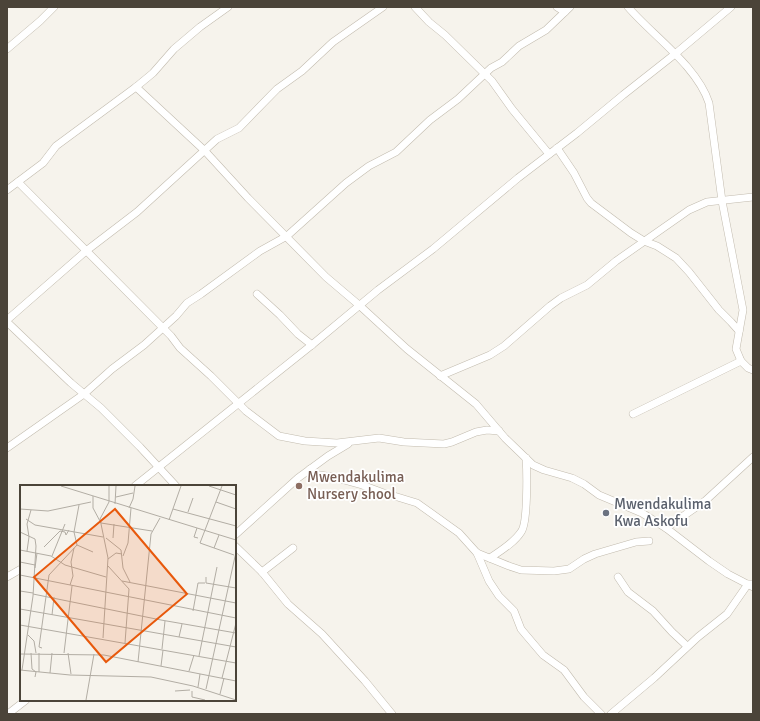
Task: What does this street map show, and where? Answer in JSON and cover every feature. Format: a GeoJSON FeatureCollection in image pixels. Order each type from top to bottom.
{"type":"FeatureCollection","features":[{"type":"Feature","properties":{"kind":"street"},"geometry":{"type":"LineString","coordinates":[[7,48],[40,21],[54,7]]}},
{"type":"Feature","properties":{"kind":"street"},"geometry":{"type":"LineString","coordinates":[[7,190],[43,163],[56,146],[153,73],[174,49],[200,27],[228,7]]}},
{"type":"Feature","properties":{"kind":"street"},"geometry":{"type":"LineString","coordinates":[[175,485],[101,408],[84,394],[7,321],[86,251],[129,219],[217,139],[239,128],[277,89],[302,71],[333,42],[383,7]]}},
{"type":"Feature","properties":{"kind":"street"},"geometry":{"type":"LineString","coordinates":[[415,7],[492,82],[549,154]]}},
{"type":"Feature","properties":{"kind":"street"},"geometry":{"type":"LineString","coordinates":[[557,7],[565,12]]}},
{"type":"Feature","properties":{"kind":"street"},"geometry":{"type":"LineString","coordinates":[[7,448],[84,394],[112,369],[144,346],[186,303],[201,294],[260,251],[287,236],[346,183],[369,166],[396,152],[430,120],[458,99],[484,74],[519,46],[546,30],[570,7]]}},
{"type":"Feature","properties":{"kind":"street"},"geometry":{"type":"LineString","coordinates":[[628,7],[675,54],[700,83],[706,94],[710,109],[722,201],[742,310],[736,348],[741,361],[748,368],[753,370]]}},
{"type":"Feature","properties":{"kind":"street"},"geometry":{"type":"LineString","coordinates":[[136,485],[312,345],[359,305],[433,249],[732,7]]}},
{"type":"Feature","properties":{"kind":"street"},"geometry":{"type":"LineString","coordinates":[[136,87],[205,151],[246,197],[287,236],[326,277],[408,349],[476,404],[499,431],[538,468],[572,478],[600,495],[642,513],[666,528],[728,574],[751,585],[727,614],[687,646],[654,678],[611,714]]}},
{"type":"Feature","properties":{"kind":"street"},"geometry":{"type":"LineString","coordinates":[[557,148],[574,173],[591,203],[631,233],[644,241],[657,246],[676,258],[689,272],[718,310],[739,331]]}},
{"type":"Feature","properties":{"kind":"street"},"geometry":{"type":"LineString","coordinates":[[18,182],[171,336],[180,348],[238,404],[279,436],[306,441],[338,443],[379,438],[404,442],[444,444],[476,432],[487,430],[499,431]]}},
{"type":"Feature","properties":{"kind":"street"},"geometry":{"type":"LineString","coordinates":[[440,376],[490,355],[504,346],[550,306],[561,298],[587,285],[644,241],[689,210],[707,202],[753,197]]}},
{"type":"Feature","properties":{"kind":"street"},"geometry":{"type":"LineString","coordinates":[[258,294],[298,334],[312,345]]}},
{"type":"Feature","properties":{"kind":"street"},"geometry":{"type":"LineString","coordinates":[[633,414],[741,361]]}},
{"type":"Feature","properties":{"kind":"street"},"geometry":{"type":"LineString","coordinates":[[236,535],[310,469],[351,442]]}},
{"type":"Feature","properties":{"kind":"street"},"geometry":{"type":"LineString","coordinates":[[666,528],[705,501],[753,457]]}},
{"type":"Feature","properties":{"kind":"street"},"geometry":{"type":"LineString","coordinates":[[490,558],[518,536],[523,529],[525,518],[526,458]]}},
{"type":"Feature","properties":{"kind":"street"},"geometry":{"type":"LineString","coordinates":[[310,469],[313,474],[333,477],[362,485],[417,503],[459,533],[477,552],[489,582],[498,596],[514,611],[521,629],[543,655],[564,670],[584,697],[601,714]]}},
{"type":"Feature","properties":{"kind":"street"},"geometry":{"type":"LineString","coordinates":[[477,552],[521,570],[563,571],[569,570],[584,559],[595,554],[632,543],[649,541]]}},
{"type":"Feature","properties":{"kind":"street"},"geometry":{"type":"LineString","coordinates":[[236,547],[262,572],[288,604],[322,634],[365,681],[392,714]]}},
{"type":"Feature","properties":{"kind":"street"},"geometry":{"type":"LineString","coordinates":[[262,572],[293,548]]}},
{"type":"Feature","properties":{"kind":"street"},"geometry":{"type":"LineString","coordinates":[[7,577],[20,570]]}},
{"type":"Feature","properties":{"kind":"street"},"geometry":{"type":"LineString","coordinates":[[618,577],[628,592],[653,611],[687,646]]}},
{"type":"Feature","properties":{"kind":"street"},"geometry":{"type":"LineString","coordinates":[[8,714],[25,701]]}},
{"type":"Feature","properties":{"kind":"place","name":"Mwendakulima Nursery shool"},"geometry":{"type":"Point","coordinates":[299,486]}},
{"type":"Feature","properties":{"kind":"place","name":"Mwendakulima Kwa Askofu"},"geometry":{"type":"Point","coordinates":[606,513]}}]}
